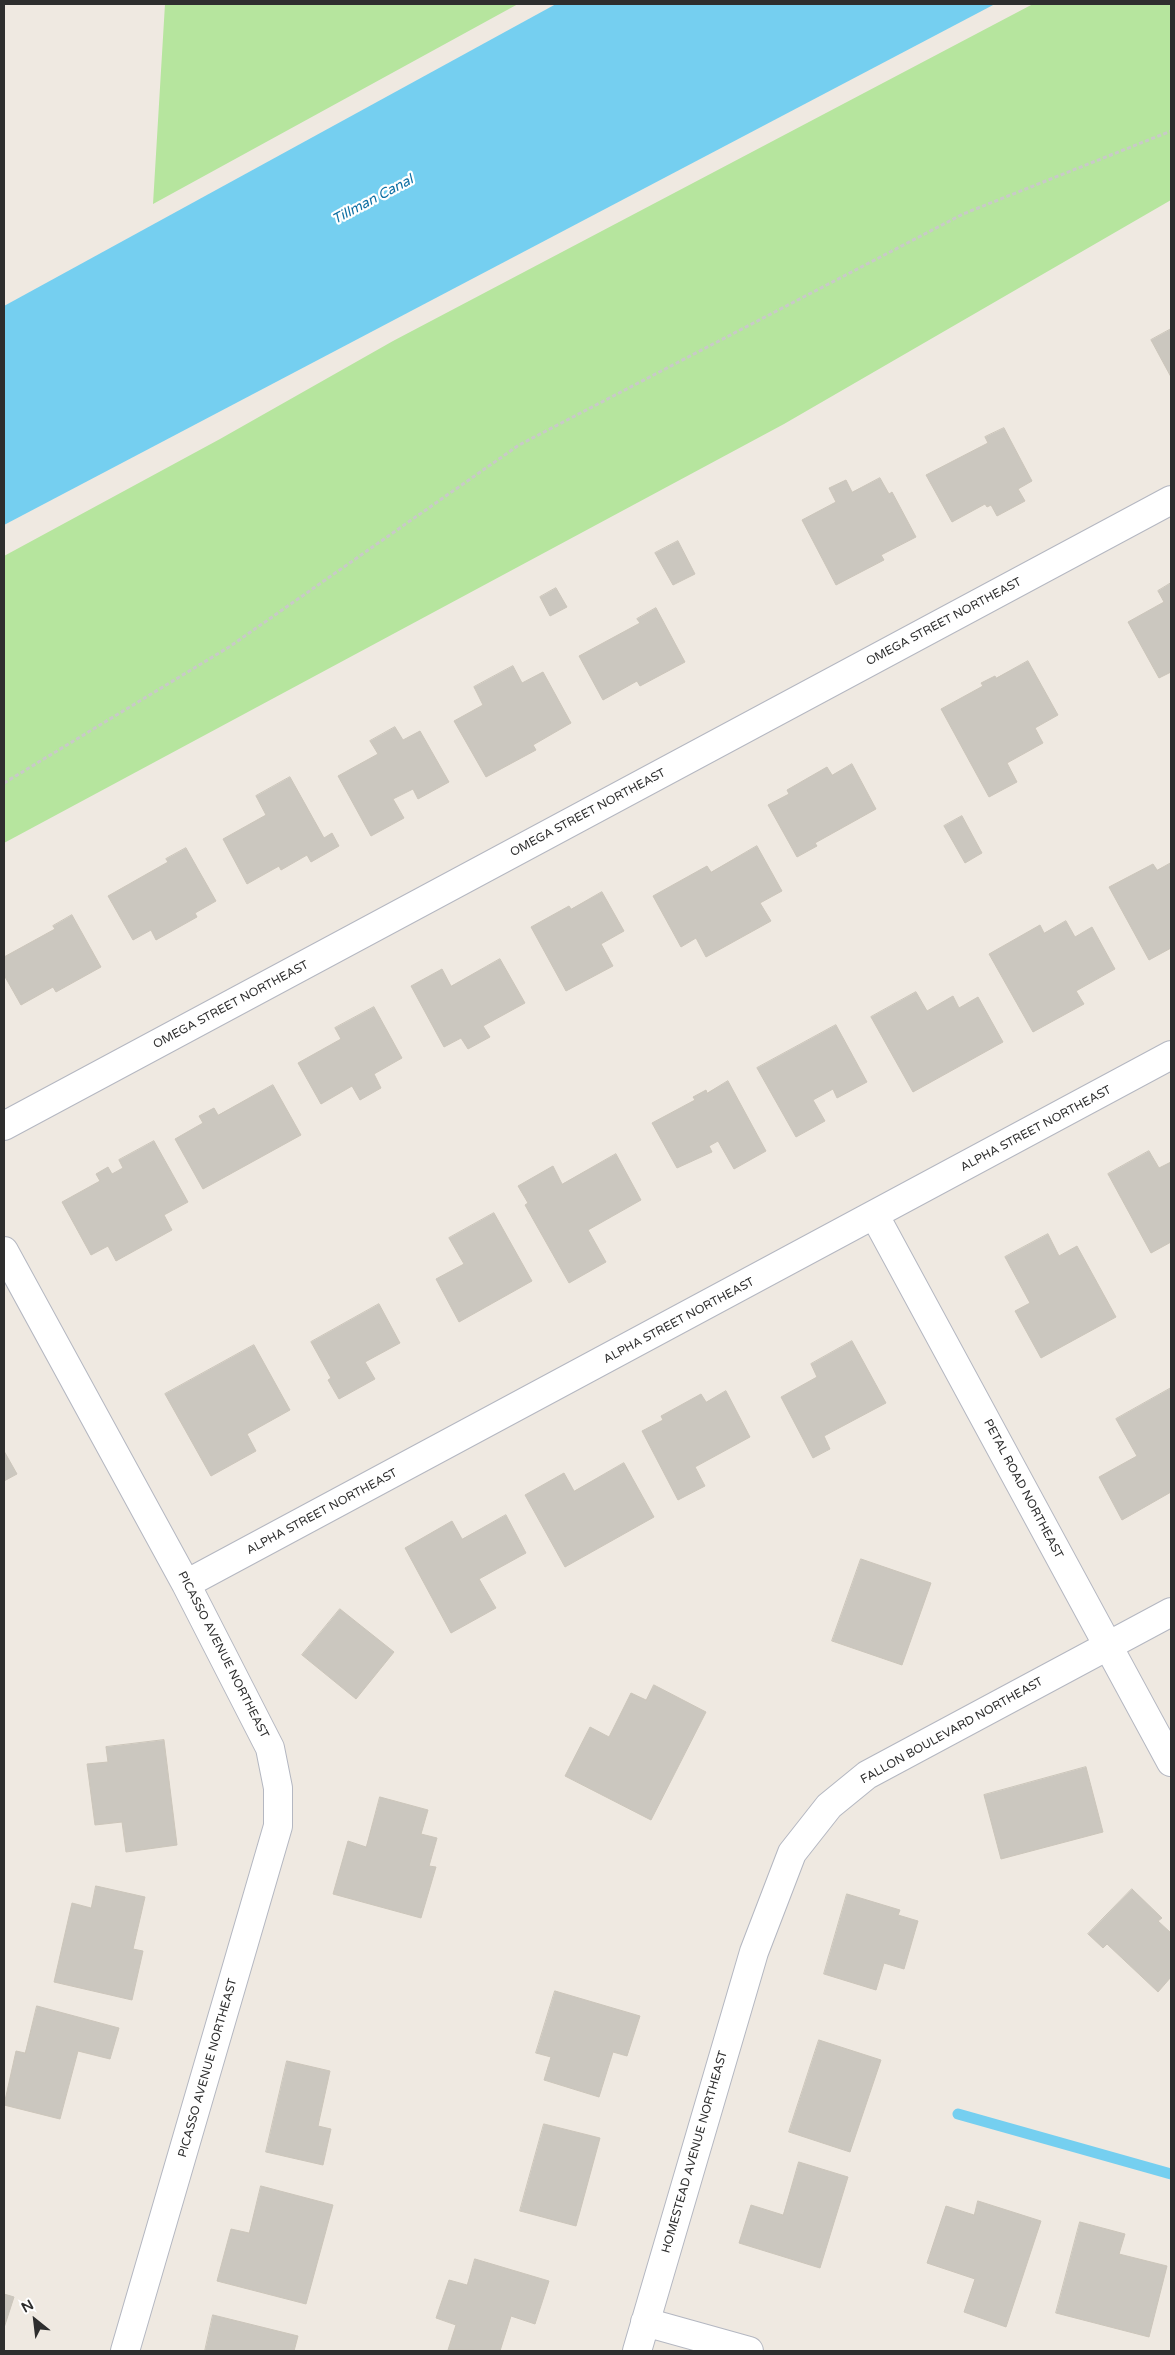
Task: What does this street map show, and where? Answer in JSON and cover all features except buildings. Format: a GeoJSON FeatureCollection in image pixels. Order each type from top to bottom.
{"type":"FeatureCollection","features":[{"type":"Feature","properties":{"kind":"street","name":"OMEGA STREET NORTHEAST"},"geometry":{"type":"LineString","coordinates":[[4,1126],[1171,500]]}},
{"type":"Feature","properties":{"kind":"street","name":"ALPHA STREET NORTHEAST"},"geometry":{"type":"LineString","coordinates":[[186,1584],[875,1216],[1171,1055]]}},
{"type":"Feature","properties":{"kind":"street","name":"PETAL ROAD NORTHEAST"},"geometry":{"type":"LineString","coordinates":[[875,1216],[1171,1762]]}},
{"type":"Feature","properties":{"kind":"street","name":"PICASSO AVENUE NORTHEAST"},"geometry":{"type":"LineString","coordinates":[[4,1251],[186,1584],[270,1748],[278,1788],[278,1826],[125,2351]]}},
{"type":"Feature","properties":{"kind":"street","name":"FALLON BOULEVARD NORTHEAST"},"geometry":{"type":"LineString","coordinates":[[754,1952],[792,1853],[829,1806],[867,1775],[1171,1612]]}},
{"type":"Feature","properties":{"kind":"street","name":"HOMESTEAD AVENUE NORTHEAST"},"geometry":{"type":"LineString","coordinates":[[637,2351],[754,1952]]}},
{"type":"Feature","properties":{"kind":"street"},"geometry":{"type":"LineString","coordinates":[[645,2322],[750,2351]]}},
{"type":"Feature","properties":{"kind":"path"},"geometry":{"type":"LineString","coordinates":[[4,783],[229,647],[519,445],[962,214],[1171,131]]}},
{"type":"Feature","properties":{"kind":"green space"},"geometry":{"type":"Polygon","coordinates":[[[165,4],[518,4],[153,204],[165,4]]]}},
{"type":"Feature","properties":{"kind":"green space"},"geometry":{"type":"Polygon","coordinates":[[[1033,4],[1171,4],[1171,200],[784,424],[4,843],[4,556],[220,439],[393,341],[1033,4]]]}},
{"type":"Feature","properties":{"kind":"water","name":"Tillman Canal"},"geometry":{"type":"Polygon","coordinates":[[[556,4],[995,4],[4,525],[4,306],[556,4]]]}},
{"type":"Feature","properties":{"kind":"waterway"},"geometry":{"type":"LineString","coordinates":[[958,2114],[1171,2174]]}}]}
